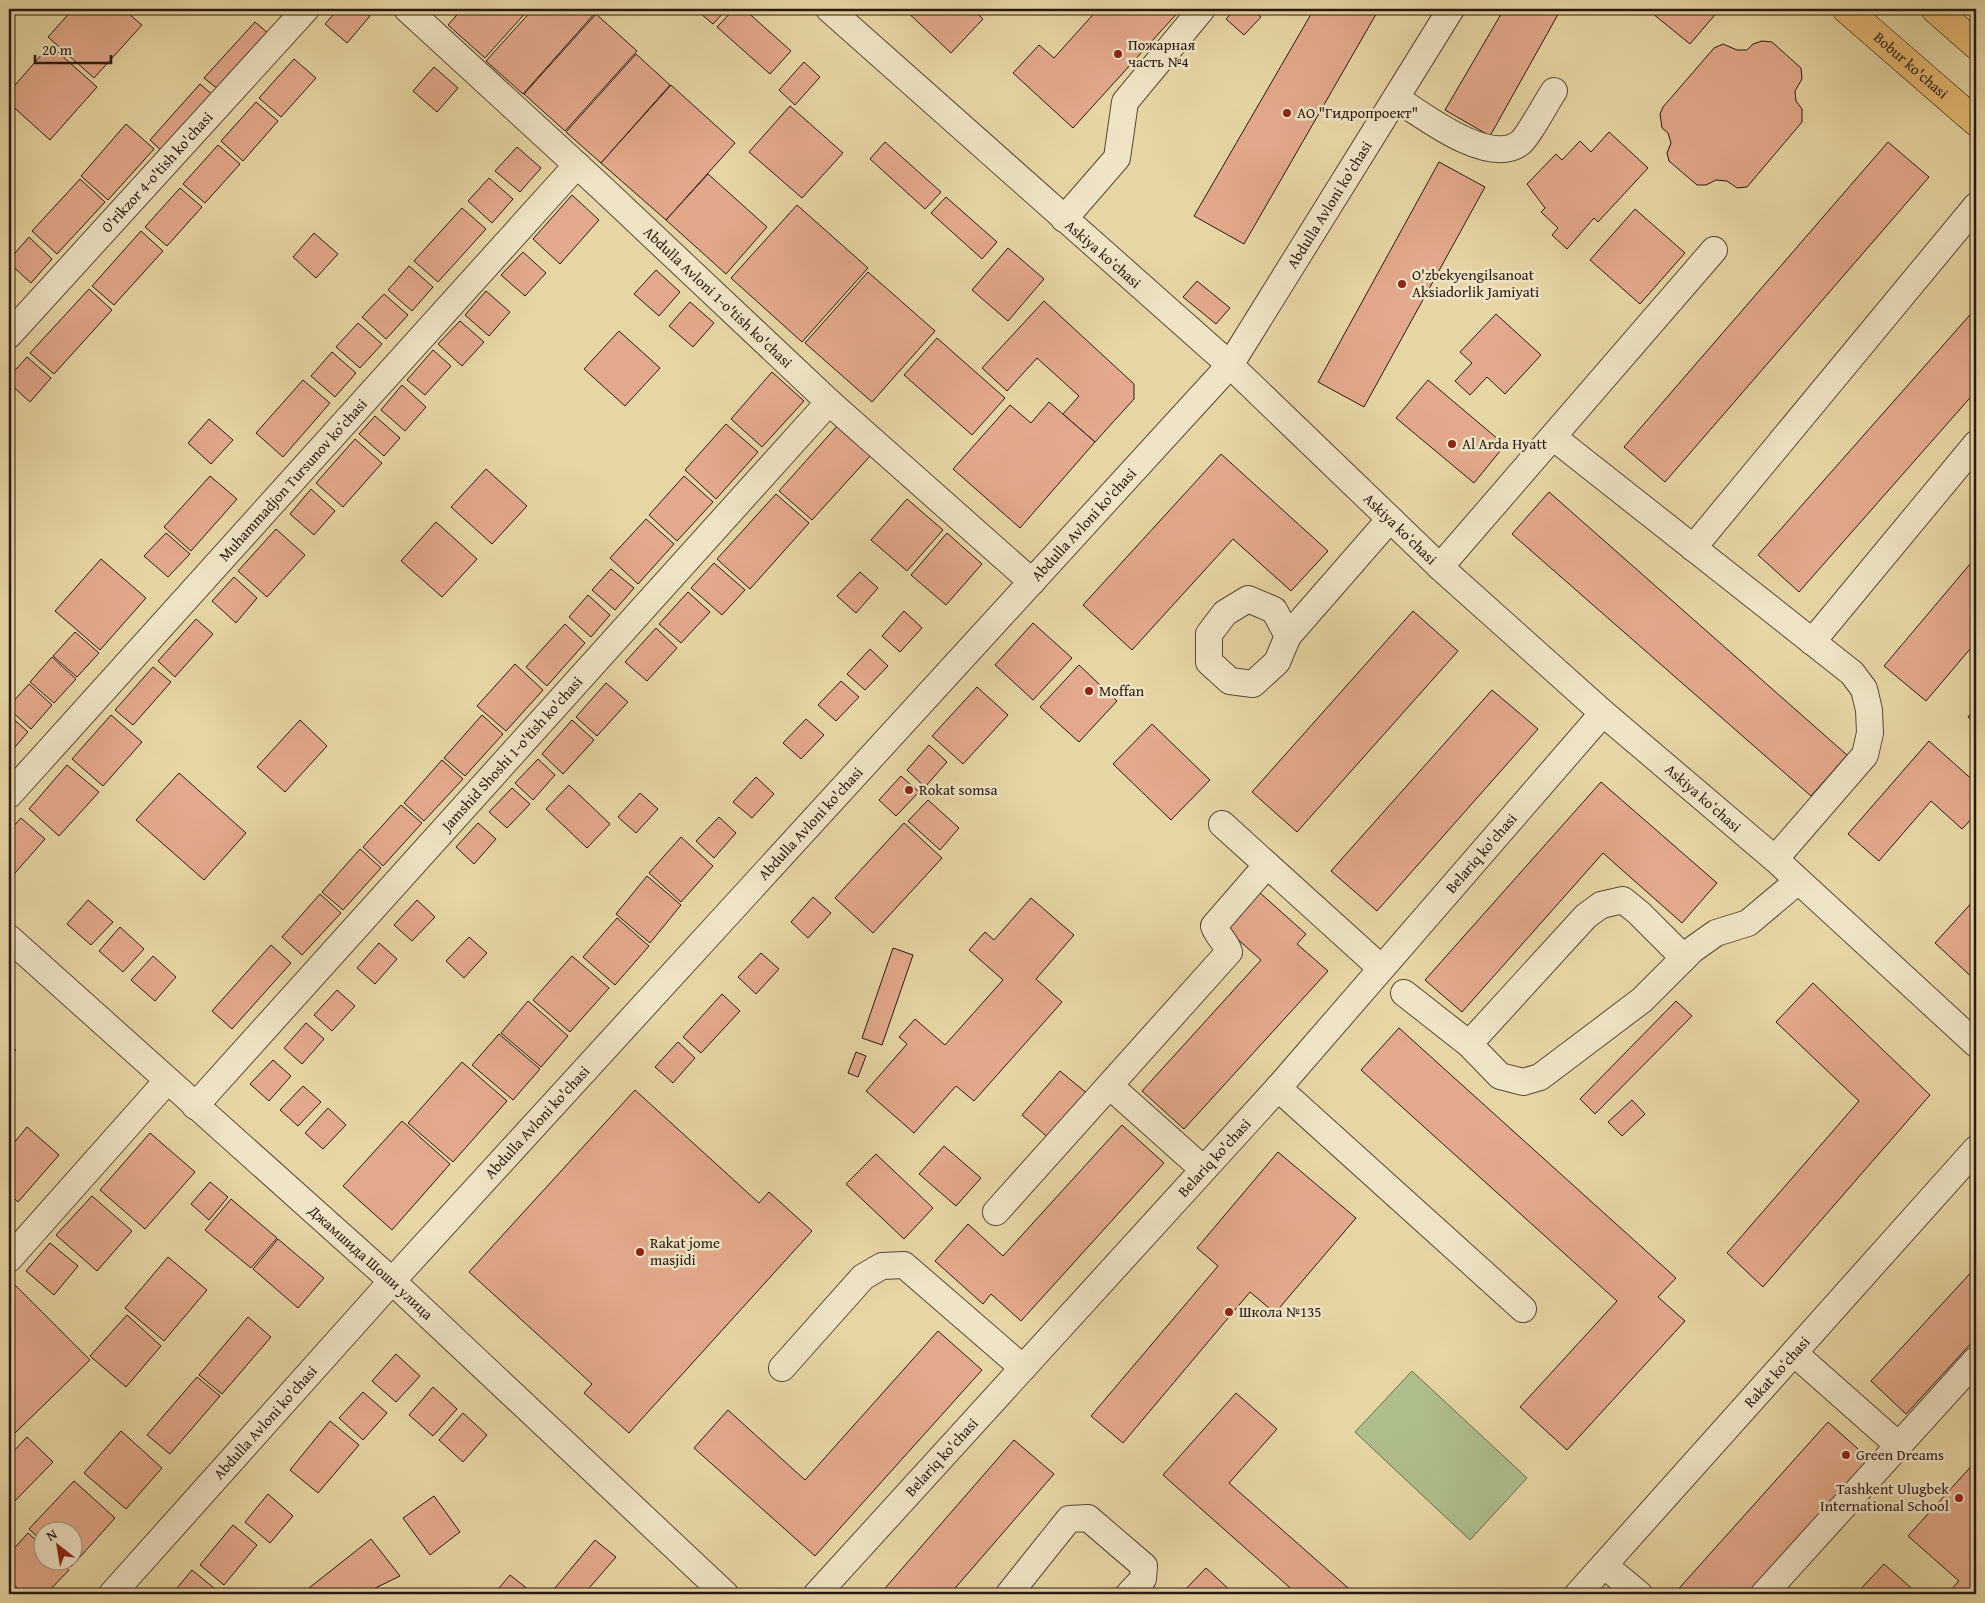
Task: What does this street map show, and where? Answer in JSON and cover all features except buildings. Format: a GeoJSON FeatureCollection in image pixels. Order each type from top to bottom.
{"type":"FeatureCollection","features":[{"type":"Feature","properties":{"kind":"main road","name":"Bobur ko'chasi"},"geometry":{"type":"LineString","coordinates":[[1846,9],[1976,122]]}},
{"type":"Feature","properties":{"kind":"main road"},"geometry":{"type":"LineString","coordinates":[[1935,9],[1976,45]]}},
{"type":"Feature","properties":{"kind":"street","name":"O'rikzor 4-o'tish ko'chasi"},"geometry":{"type":"LineString","coordinates":[[9,335],[306,9]]}},
{"type":"Feature","properties":{"kind":"street","name":"Abdulla Avloni 1-o'tish ko'chasi"},"geometry":{"type":"LineString","coordinates":[[407,9],[577,165],[829,402],[1032,582]]}},
{"type":"Feature","properties":{"kind":"street","name":"Askiya koʻchasi"},"geometry":{"type":"LineString","coordinates":[[829,9],[1230,365],[1440,567],[1603,713],[1798,880],[1976,1044]]}},
{"type":"Feature","properties":{"kind":"street"},"geometry":{"type":"LineString","coordinates":[[1064,219],[1117,158],[1125,102],[1202,9]]}},
{"type":"Feature","properties":{"kind":"street","name":"Abdulla Avloni ko'chasi"},"geometry":{"type":"LineString","coordinates":[[112,1594],[392,1282],[1230,365],[1451,9]]}},
{"type":"Feature","properties":{"kind":"street"},"geometry":{"type":"LineString","coordinates":[[1396,98],[1449,133],[1488,148],[1510,148],[1521,142],[1554,91]]}},
{"type":"Feature","properties":{"kind":"street","name":"Muhammadjon Tursunov koʻchasi"},"geometry":{"type":"LineString","coordinates":[[9,795],[577,165]]}},
{"type":"Feature","properties":{"kind":"street"},"geometry":{"type":"LineString","coordinates":[[1693,548],[1976,206]]}},
{"type":"Feature","properties":{"kind":"street"},"geometry":{"type":"LineString","coordinates":[[1440,567],[1714,250]]}},
{"type":"Feature","properties":{"kind":"street","name":"Jamshid Shoshi 1-o'tish ko'chasi"},"geometry":{"type":"LineString","coordinates":[[195,1106],[829,402]]}},
{"type":"Feature","properties":{"kind":"street"},"geometry":{"type":"LineString","coordinates":[[1553,437],[1852,673],[1864,689],[1870,710],[1870,733],[1865,755],[1775,860]]}},
{"type":"Feature","properties":{"kind":"street"},"geometry":{"type":"LineString","coordinates":[[1812,642],[1976,444]]}},
{"type":"Feature","properties":{"kind":"street"},"geometry":{"type":"LineString","coordinates":[[1288,636],[1390,519]]}},
{"type":"Feature","properties":{"kind":"street","name":"Belariq ko'chasi"},"geometry":{"type":"LineString","coordinates":[[817,1594],[1278,1088],[1603,713]]}},
{"type":"Feature","properties":{"kind":"street"},"geometry":{"type":"LineString","coordinates":[[1222,824],[1381,968]]}},
{"type":"Feature","properties":{"kind":"street"},"geometry":{"type":"LineString","coordinates":[[996,1212],[1229,952],[1227,945],[1216,932],[1214,926],[1267,865]]}},
{"type":"Feature","properties":{"kind":"street"},"geometry":{"type":"LineString","coordinates":[[1404,993],[1468,1044],[1500,1076],[1523,1082],[1540,1077],[1642,1000],[1692,950],[1716,933],[1748,923],[1798,880]]}},
{"type":"Feature","properties":{"kind":"street"},"geometry":{"type":"LineString","coordinates":[[1468,1044],[1586,916],[1601,905],[1623,900],[1639,913],[1684,958]]}},
{"type":"Feature","properties":{"kind":"street","name":"Джамшида Шоши улица"},"geometry":{"type":"LineString","coordinates":[[9,938],[392,1282],[725,1594]]}},
{"type":"Feature","properties":{"kind":"street"},"geometry":{"type":"LineString","coordinates":[[9,1259],[167,1080]]}},
{"type":"Feature","properties":{"kind":"street"},"geometry":{"type":"LineString","coordinates":[[1110,1086],[1203,1169]]}},
{"type":"Feature","properties":{"kind":"street"},"geometry":{"type":"LineString","coordinates":[[1278,1088],[1523,1309]]}},
{"type":"Feature","properties":{"kind":"street","name":"Rakat koʻchasi"},"geometry":{"type":"LineString","coordinates":[[1578,1594],[1976,1149]]}},
{"type":"Feature","properties":{"kind":"street"},"geometry":{"type":"LineString","coordinates":[[782,1368],[863,1277],[882,1266],[904,1265],[1022,1368]]}},
{"type":"Feature","properties":{"kind":"street"},"geometry":{"type":"LineString","coordinates":[[1794,1353],[1898,1445]]}},
{"type":"Feature","properties":{"kind":"street"},"geometry":{"type":"LineString","coordinates":[[1764,1594],[1976,1360]]}},
{"type":"Feature","properties":{"kind":"street"},"geometry":{"type":"LineString","coordinates":[[1009,1594],[1069,1519],[1077,1517],[1088,1518],[1144,1566],[1143,1579],[1129,1594]]}},
{"type":"Feature","properties":{"kind":"street"},"geometry":{"type":"LineString","coordinates":[[1604,1565],[1639,1594]]}},
{"type":"Feature","properties":{"kind":"green space"},"geometry":{"type":"Polygon","coordinates":[[[1412,1371],[1527,1478],[1470,1540],[1355,1432],[1412,1371]]]}},
{"type":"Feature","properties":{"kind":"place","name":"Пожарная часть №4"},"geometry":{"type":"Point","coordinates":[1118,54]}},
{"type":"Feature","properties":{"kind":"place","name":"АО \"Гидропроект\""},"geometry":{"type":"Point","coordinates":[1287,113]}},
{"type":"Feature","properties":{"kind":"place","name":"O'zbekyengilsanoat Aksiadorlik Jamiyati"},"geometry":{"type":"Point","coordinates":[1402,284]}},
{"type":"Feature","properties":{"kind":"place","name":"Al Arda Hyatt"},"geometry":{"type":"Point","coordinates":[1452,444]}},
{"type":"Feature","properties":{"kind":"place","name":"Moffan"},"geometry":{"type":"Point","coordinates":[1089,691]}},
{"type":"Feature","properties":{"kind":"place","name":"Rokat somsa"},"geometry":{"type":"Point","coordinates":[909,790]}},
{"type":"Feature","properties":{"kind":"place","name":"Rakat jome masjidi"},"geometry":{"type":"Point","coordinates":[640,1252]}},
{"type":"Feature","properties":{"kind":"place","name":"Школа №135"},"geometry":{"type":"Point","coordinates":[1229,1312]}},
{"type":"Feature","properties":{"kind":"place","name":"Green Dreams"},"geometry":{"type":"Point","coordinates":[1846,1455]}},
{"type":"Feature","properties":{"kind":"place","name":"Tashkent Ulugbek International School"},"geometry":{"type":"Point","coordinates":[1959,1498]}}]}
